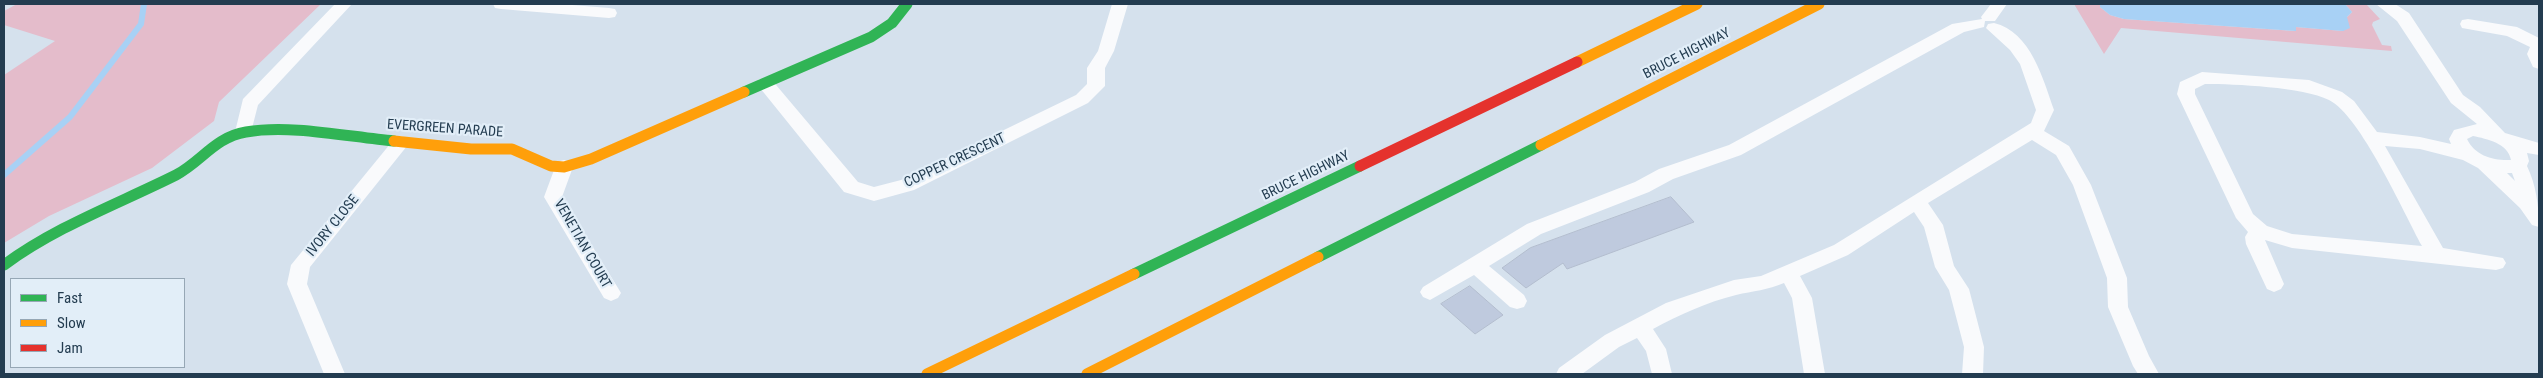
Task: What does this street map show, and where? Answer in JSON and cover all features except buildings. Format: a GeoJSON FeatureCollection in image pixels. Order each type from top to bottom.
{"type":"FeatureCollection","features":[{"type":"Feature","properties":{"kind":"main road"},"geometry":{"type":"LineString","coordinates":[[564,167],[591,159],[871,37],[892,23],[907,4]]}},
{"type":"Feature","properties":{"kind":"main road","name":"BRUCE HIGHWAY"},"geometry":{"type":"LineString","coordinates":[[927,374],[1697,4]]}},
{"type":"Feature","properties":{"kind":"main road","name":"BRUCE HIGHWAY"},"geometry":{"type":"LineString","coordinates":[[1087,374],[1819,4]]}},
{"type":"Feature","properties":{"kind":"main road","name":"EVERGREEN PARADE"},"geometry":{"type":"LineString","coordinates":[[4,265],[24,250],[90,214],[178,174],[213,145],[244,132],[273,129],[471,149],[512,149],[551,166],[564,167]]}},
{"type":"Feature","properties":{"kind":"street"},"geometry":{"type":"LineString","coordinates":[[244,132],[249,103],[344,4]]}},
{"type":"Feature","properties":{"kind":"street"},"geometry":{"type":"LineString","coordinates":[[501,4],[609,13]]}},
{"type":"Feature","properties":{"kind":"street","name":"COPPER CRESCENT"},"geometry":{"type":"LineString","coordinates":[[765,83],[851,186],[874,194],[908,185],[1082,99],[1096,86],[1096,68],[1106,51],[1120,4]]}},
{"type":"Feature","properties":{"kind":"street"},"geometry":{"type":"LineString","coordinates":[[2384,4],[2401,10],[2457,99],[2474,111],[2518,152],[2527,203]]}},
{"type":"Feature","properties":{"kind":"street"},"geometry":{"type":"LineString","coordinates":[[1430,292],[1513,240],[1551,221],[1642,187],[1666,174],[1735,150],[1958,28],[1990,18],[2027,59],[2045,110],[2043,121],[2031,132],[1916,201],[1841,250],[1757,285],[1742,286],[1700,298],[1662,314],[1641,327],[1612,340],[1566,374]]}},
{"type":"Feature","properties":{"kind":"street"},"geometry":{"type":"LineString","coordinates":[[2468,24],[2511,31],[2539,45],[2535,54],[2539,62]]}},
{"type":"Feature","properties":{"kind":"street"},"geometry":{"type":"LineString","coordinates":[[2437,255],[2372,138],[2348,105],[2321,89],[2202,78],[2186,86],[2186,94],[2246,218],[2260,231],[2292,241],[2437,255],[2496,263]]}},
{"type":"Feature","properties":{"kind":"street"},"geometry":{"type":"LineString","coordinates":[[2457,99],[2463,150],[2476,158],[2527,203],[2539,220]]}},
{"type":"Feature","properties":{"kind":"street"},"geometry":{"type":"LineString","coordinates":[[2420,143],[2481,131],[2504,140],[2539,149]]}},
{"type":"Feature","properties":{"kind":"street"},"geometry":{"type":"LineString","coordinates":[[2031,132],[2063,151],[2082,185],[2116,278],[2118,307],[2140,360],[2149,374]]}},
{"type":"Feature","properties":{"kind":"street"},"geometry":{"type":"LineString","coordinates":[[2372,138],[2420,143],[2503,167],[2539,161]]}},
{"type":"Feature","properties":{"kind":"street","name":"IVORY CLOSE"},"geometry":{"type":"LineString","coordinates":[[334,374],[297,284],[301,264],[401,142]]}},
{"type":"Feature","properties":{"kind":"street","name":"VENETIAN COURT"},"geometry":{"type":"LineString","coordinates":[[564,167],[553,197],[611,292]]}},
{"type":"Feature","properties":{"kind":"street"},"geometry":{"type":"LineString","coordinates":[[1916,201],[1933,225],[1945,267],[1959,289],[1974,347],[1973,374]]}},
{"type":"Feature","properties":{"kind":"street"},"geometry":{"type":"LineString","coordinates":[[2260,231],[2255,237],[2256,244],[2274,284]]}},
{"type":"Feature","properties":{"kind":"street"},"geometry":{"type":"LineString","coordinates":[[1475,265],[1517,301]]}},
{"type":"Feature","properties":{"kind":"street"},"geometry":{"type":"LineString","coordinates":[[1788,271],[1802,298],[1815,374]]}},
{"type":"Feature","properties":{"kind":"street"},"geometry":{"type":"LineString","coordinates":[[1641,327],[1656,349],[1662,374]]}},
{"type":"Feature","properties":{"kind":"shaded area"},"geometry":{"type":"Polygon","coordinates":[[[17,4],[321,4],[219,102],[214,121],[152,168],[49,216],[4,243],[4,75],[55,41],[4,25],[4,11],[17,4]]]}},
{"type":"Feature","properties":{"kind":"shaded area"},"geometry":{"type":"Polygon","coordinates":[[[2074,4],[2100,4],[2100,7],[2110,15],[2124,19],[2295,31],[2296,27],[2343,31],[2347,17],[2352,12],[2345,4],[2366,4],[2380,19],[2373,22],[2372,25],[2382,45],[2391,46],[2392,51],[2121,28],[2104,54],[2074,4]]]}},
{"type":"Feature","properties":{"kind":"water"},"geometry":{"type":"Polygon","coordinates":[[[2100,4],[2345,4],[2352,12],[2347,17],[2350,28],[2343,31],[2296,27],[2296,31],[2124,19],[2110,15],[2100,7],[2100,4]]]}},
{"type":"Feature","properties":{"kind":"waterway"},"geometry":{"type":"LineString","coordinates":[[4,175],[70,117],[141,24],[144,4]]}},
{"type":"Feature","properties":{"kind":"traffic: fast"},"geometry":{"type":"LineString","coordinates":[[744,92],[871,37],[892,23],[907,4]]}},
{"type":"Feature","properties":{"kind":"traffic: fast"},"geometry":{"type":"LineString","coordinates":[[4,265],[24,250],[89,214],[178,174],[213,145],[244,132],[273,129],[394,141]]}},
{"type":"Feature","properties":{"kind":"traffic: fast"},"geometry":{"type":"LineString","coordinates":[[1318,257],[1541,145]]}},
{"type":"Feature","properties":{"kind":"traffic: fast"},"geometry":{"type":"LineString","coordinates":[[1134,274],[1360,166]]}},
{"type":"Feature","properties":{"kind":"traffic: slow"},"geometry":{"type":"LineString","coordinates":[[1577,62],[1697,4]]}},
{"type":"Feature","properties":{"kind":"traffic: slow"},"geometry":{"type":"LineString","coordinates":[[1541,145],[1819,4]]}},
{"type":"Feature","properties":{"kind":"traffic: slow"},"geometry":{"type":"LineString","coordinates":[[394,141],[471,149],[512,149],[551,166],[564,167],[591,159],[744,92]]}},
{"type":"Feature","properties":{"kind":"traffic: slow"},"geometry":{"type":"LineString","coordinates":[[1087,374],[1318,257]]}},
{"type":"Feature","properties":{"kind":"traffic: slow"},"geometry":{"type":"LineString","coordinates":[[927,374],[1134,274]]}},
{"type":"Feature","properties":{"kind":"traffic: jam"},"geometry":{"type":"LineString","coordinates":[[1360,166],[1577,62]]}}]}
